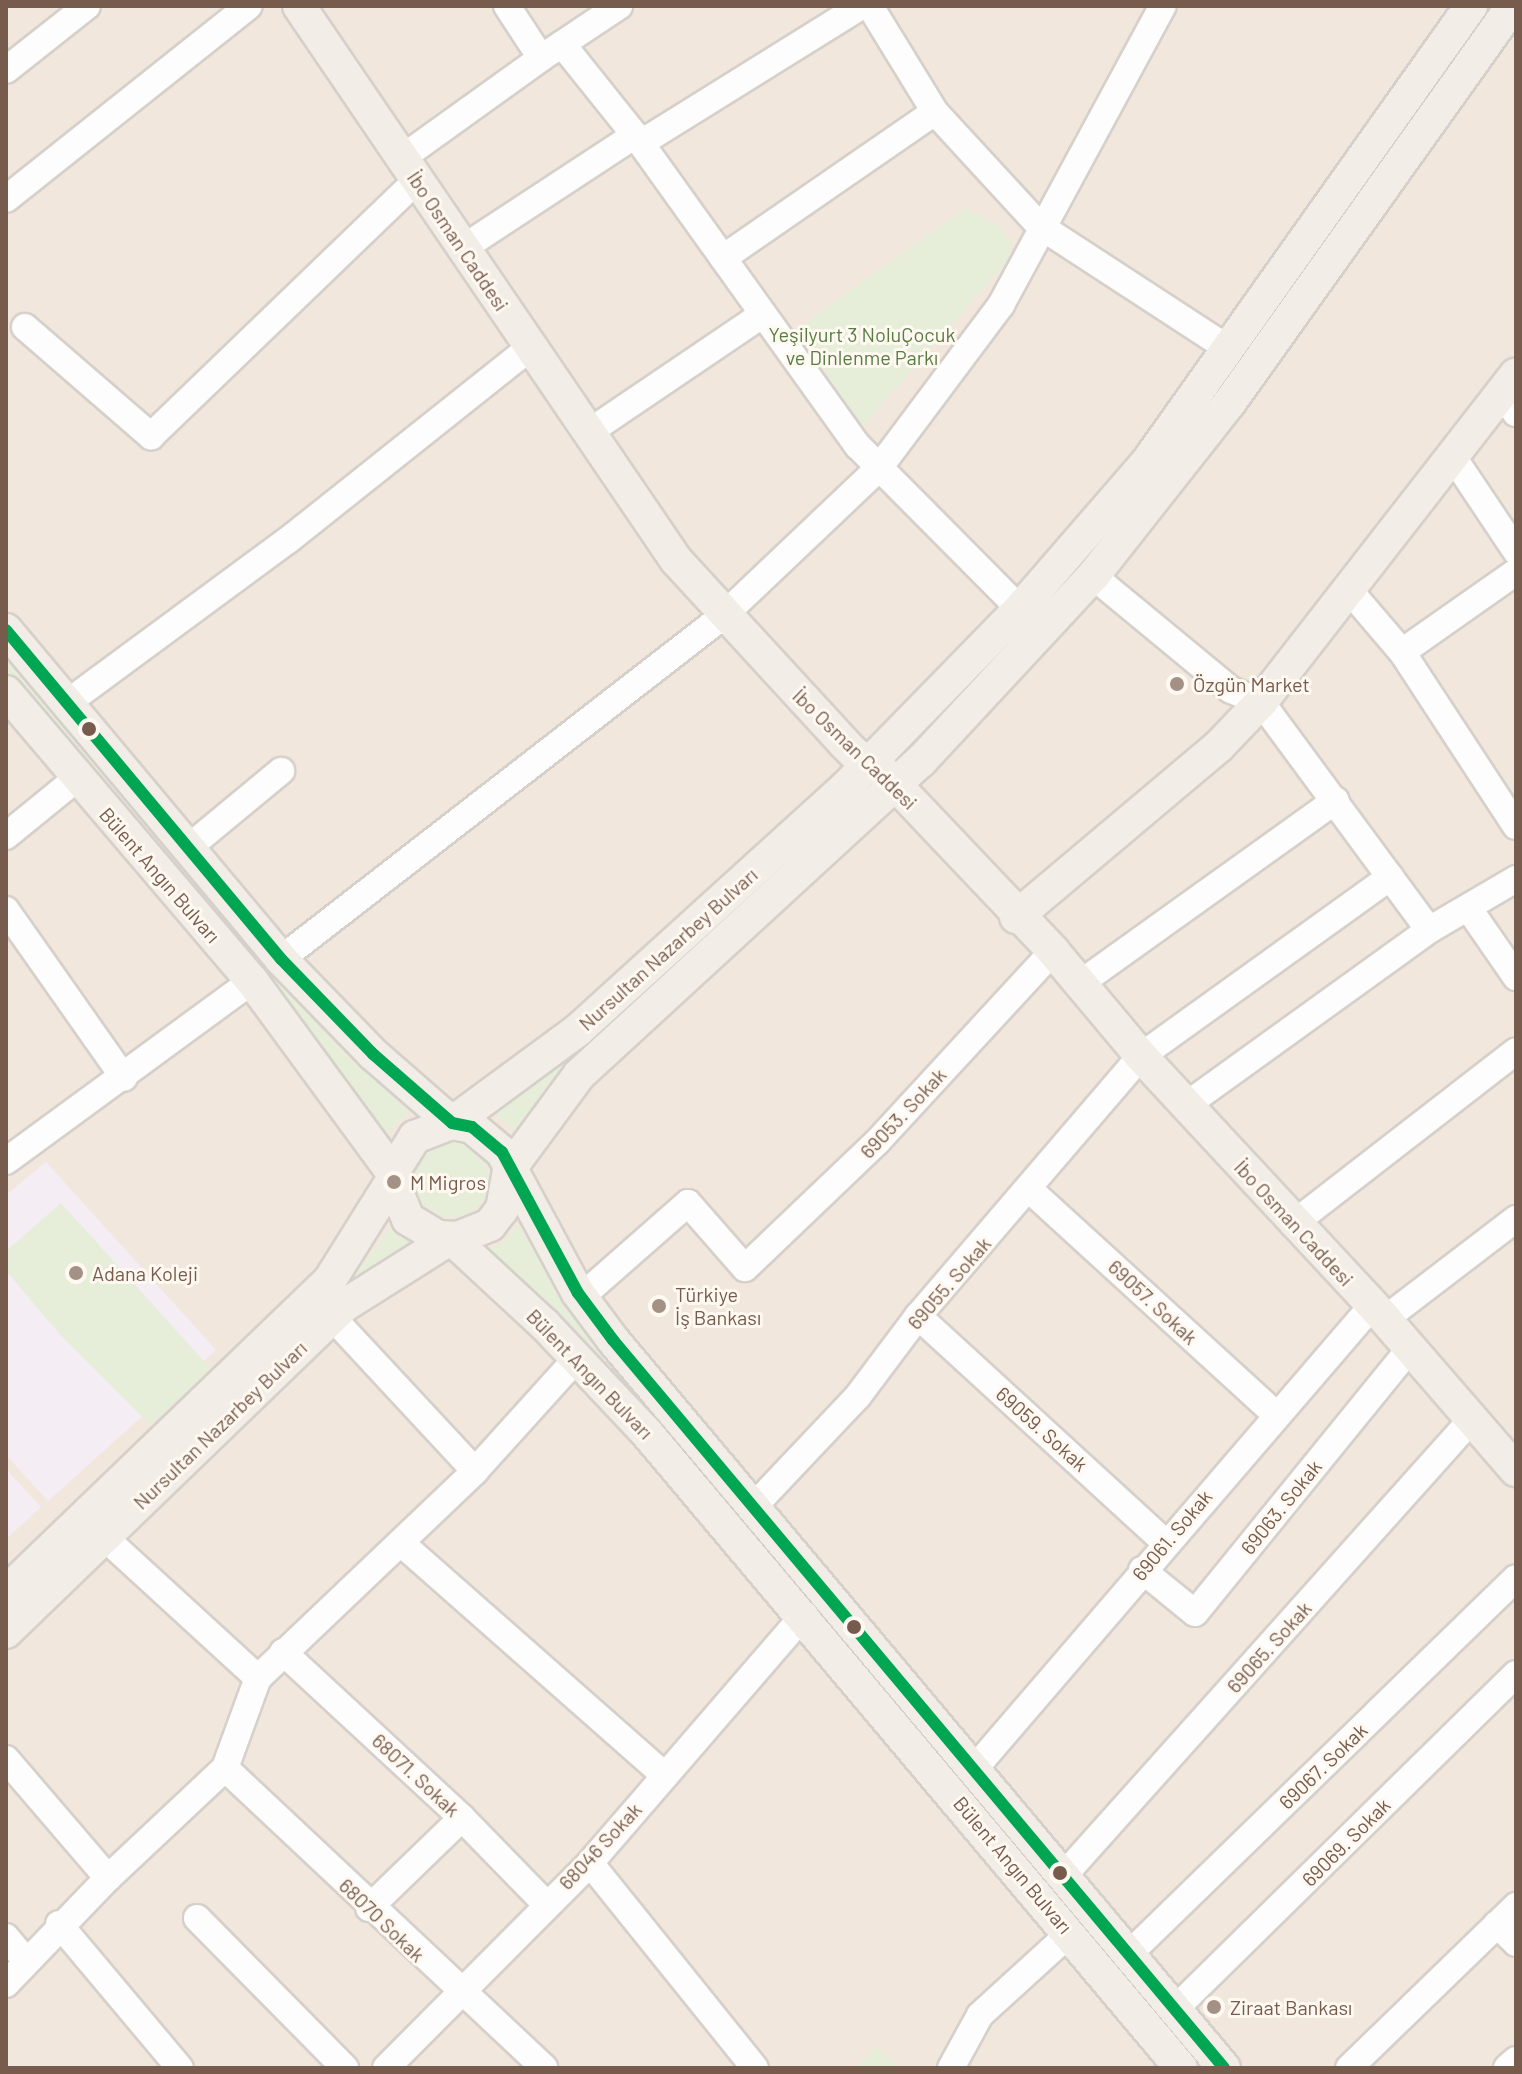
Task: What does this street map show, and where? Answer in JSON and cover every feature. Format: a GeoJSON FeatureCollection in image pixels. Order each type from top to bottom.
{"type":"FeatureCollection","features":[{"type":"Feature","properties":{"kind":"main road","name":"İbo Osman Caddesi"},"geometry":{"type":"LineString","coordinates":[[299,6],[676,560],[723,616],[857,756],[873,761],[1016,917],[1082,982],[1185,1106],[1379,1312],[1516,1470]]}},
{"type":"Feature","properties":{"kind":"main road","name":"Nursultan Nazarbey Bulvarı"},"geometry":{"type":"LineString","coordinates":[[452,1123],[578,1030],[873,761],[1020,609],[1148,461],[1471,6]]}},
{"type":"Feature","properties":{"kind":"main road","name":"Nursultan Nazarbey Bulvarı"},"geometry":{"type":"LineString","coordinates":[[509,1170],[579,1075],[895,785],[1093,576],[1230,402],[1512,6]]}},
{"type":"Feature","properties":{"kind":"main road"},"geometry":{"type":"LineString","coordinates":[[1016,917],[1219,746],[1261,702],[1451,454],[1511,392]]}},
{"type":"Feature","properties":{"kind":"main road","name":"Bülent Angın Bulvarı"},"geometry":{"type":"LineString","coordinates":[[6,630],[281,959],[373,1054],[452,1123],[489,1136],[581,1297],[1224,2068]]}},
{"type":"Feature","properties":{"kind":"main road","name":"Bülent Angın Bulvarı"},"geometry":{"type":"LineString","coordinates":[[6,692],[252,981],[395,1176],[399,1203],[408,1219],[422,1230],[451,1238],[577,1358],[804,1615],[1181,2068]]}},
{"type":"Feature","properties":{"kind":"main road"},"geometry":{"type":"LineString","coordinates":[[395,1176],[403,1151],[415,1137],[452,1123]]}},
{"type":"Feature","properties":{"kind":"main road"},"geometry":{"type":"LineString","coordinates":[[451,1238],[490,1225],[506,1200],[509,1170]]}},
{"type":"Feature","properties":{"kind":"main road","name":"Nursultan Nazarbey Bulvarı"},"geometry":{"type":"LineString","coordinates":[[6,1592],[330,1280],[395,1176]]}},
{"type":"Feature","properties":{"kind":"main road","name":"Nursultan Nazarbey Bulvarı"},"geometry":{"type":"LineString","coordinates":[[6,1632],[332,1317],[451,1238]]}},
{"type":"Feature","properties":{"kind":"street"},"geometry":{"type":"LineString","coordinates":[[6,70],[87,6]]}},
{"type":"Feature","properties":{"kind":"street"},"geometry":{"type":"LineString","coordinates":[[6,199],[249,6]]}},
{"type":"Feature","properties":{"kind":"street"},"geometry":{"type":"LineString","coordinates":[[507,6],[638,139],[858,446],[1020,609]]}},
{"type":"Feature","properties":{"kind":"street"},"geometry":{"type":"LineString","coordinates":[[25,327],[151,436],[410,169],[552,51],[619,6]]}},
{"type":"Feature","properties":{"kind":"street"},"geometry":{"type":"LineString","coordinates":[[463,248],[861,6]]}},
{"type":"Feature","properties":{"kind":"street"},"geometry":{"type":"LineString","coordinates":[[870,6],[935,112],[1040,226],[1229,349]]}},
{"type":"Feature","properties":{"kind":"street"},"geometry":{"type":"LineString","coordinates":[[281,959],[723,616],[879,468],[1001,305],[1040,226],[1163,6]]}},
{"type":"Feature","properties":{"kind":"street"},"geometry":{"type":"LineString","coordinates":[[723,258],[935,112]]}},
{"type":"Feature","properties":{"kind":"street"},"geometry":{"type":"LineString","coordinates":[[589,432],[763,314]]}},
{"type":"Feature","properties":{"kind":"street"},"geometry":{"type":"LineString","coordinates":[[67,703],[287,541],[531,347]]}},
{"type":"Feature","properties":{"kind":"street"},"geometry":{"type":"LineString","coordinates":[[1451,454],[1516,551]]}},
{"type":"Feature","properties":{"kind":"street"},"geometry":{"type":"LineString","coordinates":[[1402,652],[1516,572]]}},
{"type":"Feature","properties":{"kind":"street"},"geometry":{"type":"LineString","coordinates":[[1093,576],[1231,690],[1261,702],[1429,930]]}},
{"type":"Feature","properties":{"kind":"street"},"geometry":{"type":"LineString","coordinates":[[1349,590],[1402,652],[1516,826]]}},
{"type":"Feature","properties":{"kind":"street"},"geometry":{"type":"LineString","coordinates":[[188,848],[281,771]]}},
{"type":"Feature","properties":{"kind":"street"},"geometry":{"type":"LineString","coordinates":[[6,836],[77,778]]}},
{"type":"Feature","properties":{"kind":"street"},"geometry":{"type":"LineString","coordinates":[[1082,982],[1336,800]]}},
{"type":"Feature","properties":{"kind":"street","name":"69055. Sokak"},"geometry":{"type":"LineString","coordinates":[[754,1506],[858,1396],[918,1316],[1030,1190],[1141,1056],[1390,877]]}},
{"type":"Feature","properties":{"kind":"street"},"geometry":{"type":"LineString","coordinates":[[1185,1106],[1429,930],[1516,879]]}},
{"type":"Feature","properties":{"kind":"street"},"geometry":{"type":"LineString","coordinates":[[1469,909],[1516,977]]}},
{"type":"Feature","properties":{"kind":"street"},"geometry":{"type":"LineString","coordinates":[[6,910],[124,1078]]}},
{"type":"Feature","properties":{"kind":"street","name":"69053. Sokak"},"geometry":{"type":"LineString","coordinates":[[581,1297],[688,1203],[745,1268],[877,1142],[1053,951]]}},
{"type":"Feature","properties":{"kind":"street"},"geometry":{"type":"LineString","coordinates":[[10,1150],[124,1078],[252,981]]}},
{"type":"Feature","properties":{"kind":"street"},"geometry":{"type":"LineString","coordinates":[[1293,1224],[1516,1051]]}},
{"type":"Feature","properties":{"kind":"street","name":"69057. Sokak"},"geometry":{"type":"LineString","coordinates":[[1030,1190],[1275,1414]]}},
{"type":"Feature","properties":{"kind":"street","name":"69061. Sokak"},"geometry":{"type":"LineString","coordinates":[[975,1768],[1275,1414],[1379,1312],[1516,1219]]}},
{"type":"Feature","properties":{"kind":"street","name":"69059. Sokak"},"geometry":{"type":"LineString","coordinates":[[918,1316],[1166,1543]]}},
{"type":"Feature","properties":{"kind":"street"},"geometry":{"type":"LineString","coordinates":[[332,1317],[475,1471]]}},
{"type":"Feature","properties":{"kind":"street","name":"69063. Sokak"},"geometry":{"type":"LineString","coordinates":[[1142,1570],[1195,1613],[1410,1348]]}},
{"type":"Feature","properties":{"kind":"street"},"geometry":{"type":"LineString","coordinates":[[6,1984],[59,1924],[225,1768],[258,1678],[475,1471],[577,1358]]}},
{"type":"Feature","properties":{"kind":"street","name":"69065. Sokak"},"geometry":{"type":"LineString","coordinates":[[1065,1874],[1472,1419]]}},
{"type":"Feature","properties":{"kind":"street"},"geometry":{"type":"LineString","coordinates":[[104,1537],[258,1678]]}},
{"type":"Feature","properties":{"kind":"street"},"geometry":{"type":"LineString","coordinates":[[401,1543],[665,1776]]}},
{"type":"Feature","properties":{"kind":"street","name":"69067. Sokak"},"geometry":{"type":"LineString","coordinates":[[1130,1953],[1516,1578]]}},
{"type":"Feature","properties":{"kind":"street","name":"68046 Sokak"},"geometry":{"type":"LineString","coordinates":[[386,2068],[461,1995],[545,1903],[590,1863],[804,1615]]}},
{"type":"Feature","properties":{"kind":"street","name":"68071. Sokak"},"geometry":{"type":"LineString","coordinates":[[283,1652],[462,1818],[545,1903]]}},
{"type":"Feature","properties":{"kind":"street","name":"69069. Sokak"},"geometry":{"type":"LineString","coordinates":[[1175,2009],[1516,1674]]}},
{"type":"Feature","properties":{"kind":"street"},"geometry":{"type":"LineString","coordinates":[[6,1759],[108,1878]]}},
{"type":"Feature","properties":{"kind":"street","name":"68070 Sokak"},"geometry":{"type":"LineString","coordinates":[[225,1768],[461,1995],[544,2068]]}},
{"type":"Feature","properties":{"kind":"street"},"geometry":{"type":"LineString","coordinates":[[369,1908],[462,1818]]}},
{"type":"Feature","properties":{"kind":"street"},"geometry":{"type":"LineString","coordinates":[[590,1863],[755,2068]]}},
{"type":"Feature","properties":{"kind":"street"},"geometry":{"type":"LineString","coordinates":[[1349,2068],[1506,1934],[1516,1906]]}},
{"type":"Feature","properties":{"kind":"street"},"geometry":{"type":"LineString","coordinates":[[197,1918],[345,2068]]}},
{"type":"Feature","properties":{"kind":"street"},"geometry":{"type":"LineString","coordinates":[[59,1924],[180,2068]]}},
{"type":"Feature","properties":{"kind":"street"},"geometry":{"type":"LineString","coordinates":[[951,2068],[980,2015],[1069,1934]]}},
{"type":"Feature","properties":{"kind":"street"},"geometry":{"type":"LineString","coordinates":[[6,1937],[26,1961]]}},
{"type":"Feature","properties":{"kind":"street"},"geometry":{"type":"LineString","coordinates":[[1507,2068],[1516,2060]]}},
{"type":"Feature","properties":{"kind":"shaded area"},"geometry":{"type":"Polygon","coordinates":[[[6,6],[1516,6],[1516,2068],[6,2068],[6,6]]]}},
{"type":"Feature","properties":{"kind":"shaded area","name":"Adana Koleji"},"geometry":{"type":"Polygon","coordinates":[[[46,1162],[216,1350],[48,1501],[6,1455],[6,1195],[46,1162]]]}},
{"type":"Feature","properties":{"kind":"shaded area"},"geometry":{"type":"Polygon","coordinates":[[[6,1469],[41,1507],[6,1539],[6,1469]]]}},
{"type":"Feature","properties":{"kind":"green space","name":"Yeşilyurt 3 NoluÇocuk ve Dinlenme Parkı"},"geometry":{"type":"Polygon","coordinates":[[[965,208],[1000,227],[1012,243],[1007,261],[859,430],[788,335],[965,208]]]}},
{"type":"Feature","properties":{"kind":"green space"},"geometry":{"type":"Polygon","coordinates":[[[6,656],[288,993],[350,1059],[414,1106],[384,1138],[282,999],[6,668],[6,656]]]}},
{"type":"Feature","properties":{"kind":"green space"},"geometry":{"type":"Polygon","coordinates":[[[856,795],[860,799],[570,1064],[516,1133],[493,1113],[564,1057],[856,795]]]}},
{"type":"Feature","properties":{"kind":"green space"},"geometry":{"type":"Polygon","coordinates":[[[452,1143],[473,1149],[483,1159],[489,1180],[483,1201],[473,1211],[452,1217],[431,1211],[421,1201],[415,1180],[421,1159],[431,1149],[452,1143]]]}},
{"type":"Feature","properties":{"kind":"green space"},"geometry":{"type":"Polygon","coordinates":[[[61,1203],[212,1370],[150,1425],[63,1338],[6,1271],[6,1251],[61,1203]]]}},
{"type":"Feature","properties":{"kind":"green space"},"geometry":{"type":"Polygon","coordinates":[[[393,1225],[403,1238],[420,1244],[6,1616],[6,1607],[343,1290],[393,1225]]]}},
{"type":"Feature","properties":{"kind":"green space"},"geometry":{"type":"Polygon","coordinates":[[[519,1225],[576,1314],[1208,2068],[1201,2068],[760,1538],[605,1362],[568,1321],[484,1252],[503,1242],[519,1225]]]}},
{"type":"Feature","properties":{"kind":"green space"},"geometry":{"type":"Polygon","coordinates":[[[876,2046],[901,2068],[856,2068],[876,2046]]]}},
{"type":"Feature","properties":{"kind":"transit line"},"geometry":{"type":"LineString","coordinates":[[6,630],[281,959],[373,1054],[452,1123],[472,1127],[502,1152],[578,1293],[613,1340],[1224,2068]]}},
{"type":"Feature","properties":{"kind":"place","name":"Özgün Market"},"geometry":{"type":"Point","coordinates":[1177,684]}},
{"type":"Feature","properties":{"kind":"place","name":"M Migros"},"geometry":{"type":"Point","coordinates":[394,1182]}},
{"type":"Feature","properties":{"kind":"place","name":"Adana Koleji"},"geometry":{"type":"Point","coordinates":[76,1273]}},
{"type":"Feature","properties":{"kind":"place","name":"Türkiye İş Bankası"},"geometry":{"type":"Point","coordinates":[659,1306]}},
{"type":"Feature","properties":{"kind":"place","name":"Ziraat Bankası"},"geometry":{"type":"Point","coordinates":[1214,2007]}}]}
